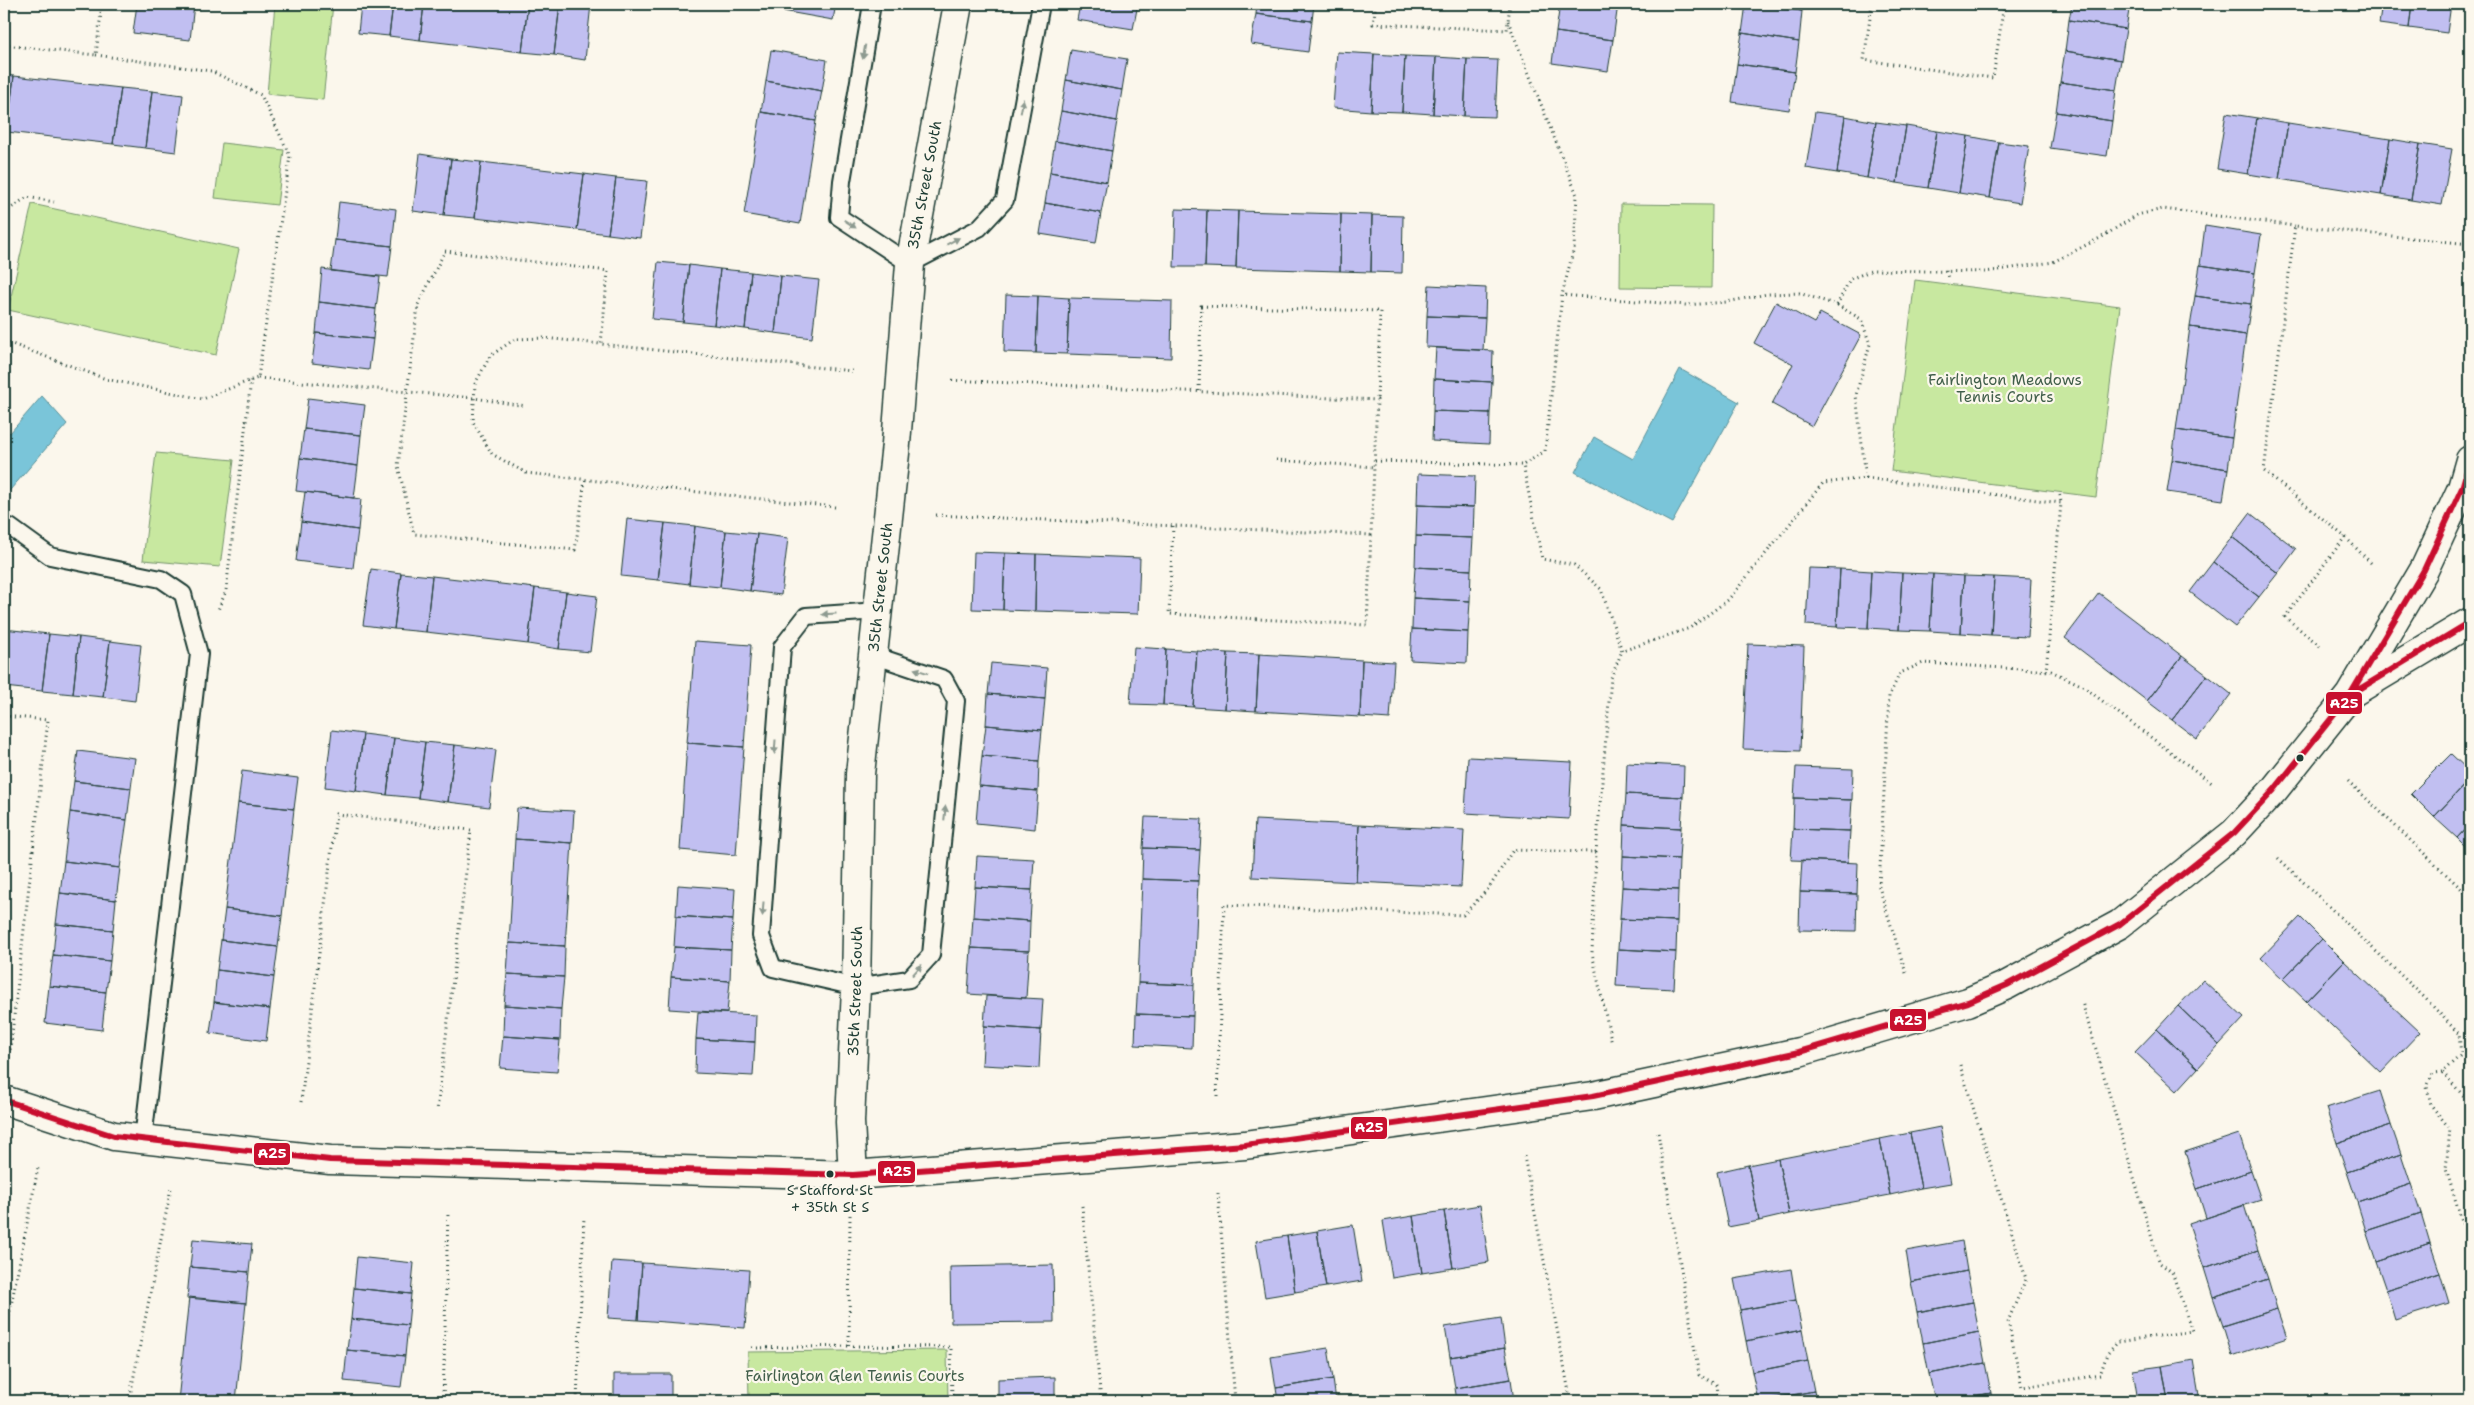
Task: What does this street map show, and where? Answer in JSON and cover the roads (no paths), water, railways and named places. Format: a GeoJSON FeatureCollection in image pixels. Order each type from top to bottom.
{"type":"FeatureCollection","features":[{"type":"Feature","properties":{"kind":"street","name":"35th Street South"},"geometry":{"type":"LineString","coordinates":[[853,1175],[850,1122],[856,987],[860,774],[896,444],[910,264],[958,4]]}},
{"type":"Feature","properties":{"kind":"street"},"geometry":{"type":"LineString","coordinates":[[4,1100],[103,1133],[143,1140],[330,1160],[853,1175],[1245,1145],[1593,1096],[1800,1052],[1968,1002],[2007,985],[2120,924],[2227,839],[2274,790],[2350,695],[2424,570],[2462,488],[2470,460]]}},
{"type":"Feature","properties":{"kind":"street"},"geometry":{"type":"LineString","coordinates":[[2350,695],[2413,654],[2470,622]]}},
{"type":"Feature","properties":{"kind":"lane"},"geometry":{"type":"LineString","coordinates":[[872,4],[842,181],[840,217],[910,264],[979,228],[1005,200],[1041,4]]}},
{"type":"Feature","properties":{"kind":"lane"},"geometry":{"type":"LineString","coordinates":[[10,527],[50,556],[161,579],[183,594],[199,654],[143,1140]]}},
{"type":"Feature","properties":{"kind":"lane"},"geometry":{"type":"LineString","coordinates":[[873,655],[944,679],[956,701],[931,954],[909,979],[856,987],[773,968],[761,936],[782,648],[806,616],[878,611]]}},
{"type":"Feature","properties":{"kind":"water"},"geometry":{"type":"Polygon","coordinates":[[[1680,369],[1739,402],[1672,523],[1575,472],[1594,437],[1633,459],[1680,369]]]}},
{"type":"Feature","properties":{"kind":"water"},"geometry":{"type":"Polygon","coordinates":[[[42,396],[67,424],[4,497],[4,429],[10,433],[42,396]]]}},
{"type":"Feature","properties":{"kind":"place","name":"S Stafford St + 35th St S"},"geometry":{"type":"Point","coordinates":[830,1174]}},
{"type":"Feature","properties":{"kind":"park label","name":"Fairlington Meadows Tennis Courts"},"geometry":{"type":"Point","coordinates":[2005,388]}},
{"type":"Feature","properties":{"kind":"park label","name":"Fairlington Glen Tennis Courts"},"geometry":{"type":"Point","coordinates":[855,1376]}}]}
